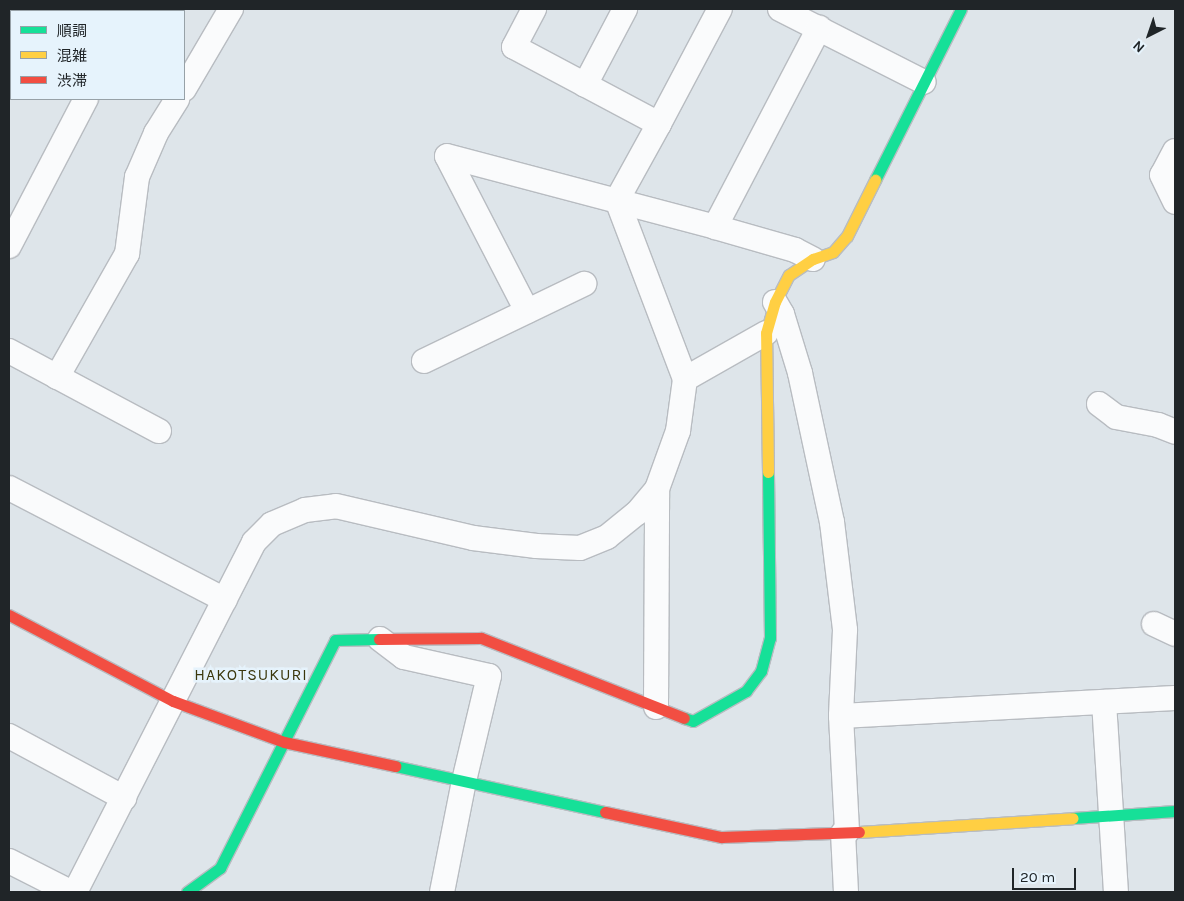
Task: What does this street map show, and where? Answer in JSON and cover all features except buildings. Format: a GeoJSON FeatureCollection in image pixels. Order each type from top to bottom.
{"type":"FeatureCollection","features":[{"type":"Feature","properties":{"kind":"street"},"geometry":{"type":"LineString","coordinates":[[185,87],[231,9]]}},
{"type":"Feature","properties":{"kind":"street"},"geometry":{"type":"LineString","coordinates":[[534,9],[514,47],[659,124]]}},
{"type":"Feature","properties":{"kind":"street"},"geometry":{"type":"LineString","coordinates":[[585,85],[625,9]]}},
{"type":"Feature","properties":{"kind":"street"},"geometry":{"type":"LineString","coordinates":[[656,706],[658,489],[678,431],[685,379],[617,200],[720,9]]}},
{"type":"Feature","properties":{"kind":"street"},"geometry":{"type":"LineString","coordinates":[[780,9],[924,82]]}},
{"type":"Feature","properties":{"kind":"street"},"geometry":{"type":"LineString","coordinates":[[187,892],[220,868],[335,640],[481,638],[693,721],[746,691],[761,671],[770,638],[766,333],[775,302],[790,275],[813,259],[833,252],[847,236],[961,9]]}},
{"type":"Feature","properties":{"kind":"street"},"geometry":{"type":"LineString","coordinates":[[715,227],[818,28]]}},
{"type":"Feature","properties":{"kind":"street"},"geometry":{"type":"LineString","coordinates":[[9,246],[85,100]]}},
{"type":"Feature","properties":{"kind":"street"},"geometry":{"type":"LineString","coordinates":[[57,377],[127,254],[137,177],[156,133],[176,100]]}},
{"type":"Feature","properties":{"kind":"street"},"geometry":{"type":"LineString","coordinates":[[1175,150],[1162,175],[1175,202]]}},
{"type":"Feature","properties":{"kind":"street"},"geometry":{"type":"LineString","coordinates":[[527,311],[447,156],[715,227],[795,250],[813,259]]}},
{"type":"Feature","properties":{"kind":"street"},"geometry":{"type":"LineString","coordinates":[[424,361],[584,284]]}},
{"type":"Feature","properties":{"kind":"street"},"geometry":{"type":"LineString","coordinates":[[775,302],[782,314],[800,373],[832,522],[846,630],[841,716],[846,892]]}},
{"type":"Feature","properties":{"kind":"street"},"geometry":{"type":"LineString","coordinates":[[685,379],[766,333]]}},
{"type":"Feature","properties":{"kind":"street"},"geometry":{"type":"LineString","coordinates":[[9,351],[159,431]]}},
{"type":"Feature","properties":{"kind":"street"},"geometry":{"type":"LineString","coordinates":[[1099,404],[1116,417],[1158,425],[1175,432]]}},
{"type":"Feature","properties":{"kind":"street"},"geometry":{"type":"LineString","coordinates":[[9,488],[225,600]]}},
{"type":"Feature","properties":{"kind":"street"},"geometry":{"type":"LineString","coordinates":[[75,892],[254,542],[272,524],[306,510],[336,506],[473,538],[536,546],[580,548],[607,537],[636,513],[658,489]]}},
{"type":"Feature","properties":{"kind":"street"},"geometry":{"type":"LineString","coordinates":[[9,615],[173,701],[284,742],[721,837],[845,833],[1175,811]]}},
{"type":"Feature","properties":{"kind":"street"},"geometry":{"type":"LineString","coordinates":[[1154,624],[1175,634]]}},
{"type":"Feature","properties":{"kind":"street"},"geometry":{"type":"LineString","coordinates":[[380,639],[404,657],[489,676],[464,781],[442,892]]}},
{"type":"Feature","properties":{"kind":"street"},"geometry":{"type":"LineString","coordinates":[[841,716],[1175,698]]}},
{"type":"Feature","properties":{"kind":"street"},"geometry":{"type":"LineString","coordinates":[[1104,702],[1116,892]]}},
{"type":"Feature","properties":{"kind":"street"},"geometry":{"type":"LineString","coordinates":[[9,736],[124,798]]}},
{"type":"Feature","properties":{"kind":"street"},"geometry":{"type":"LineString","coordinates":[[9,861],[70,892]]}},
{"type":"Feature","properties":{"kind":"traffic: fast"},"geometry":{"type":"LineString","coordinates":[[875,180],[961,9]]}},
{"type":"Feature","properties":{"kind":"traffic: fast"},"geometry":{"type":"LineString","coordinates":[[684,718],[693,721],[746,691],[761,671],[770,638],[768,472]]}},
{"type":"Feature","properties":{"kind":"traffic: fast"},"geometry":{"type":"LineString","coordinates":[[187,892],[220,868],[335,640],[379,639]]}},
{"type":"Feature","properties":{"kind":"traffic: fast"},"geometry":{"type":"LineString","coordinates":[[395,766],[605,812]]}},
{"type":"Feature","properties":{"kind":"traffic: fast"},"geometry":{"type":"LineString","coordinates":[[1073,818],[1175,811]]}},
{"type":"Feature","properties":{"kind":"traffic: slow"},"geometry":{"type":"LineString","coordinates":[[768,472],[766,333],[775,302],[789,275],[813,259],[833,252],[847,236],[875,180]]}},
{"type":"Feature","properties":{"kind":"traffic: slow"},"geometry":{"type":"LineString","coordinates":[[859,832],[1073,818]]}},
{"type":"Feature","properties":{"kind":"traffic: jam"},"geometry":{"type":"LineString","coordinates":[[9,615],[173,701],[284,742],[395,766]]}},
{"type":"Feature","properties":{"kind":"traffic: jam"},"geometry":{"type":"LineString","coordinates":[[379,639],[481,638],[684,718]]}},
{"type":"Feature","properties":{"kind":"traffic: jam"},"geometry":{"type":"LineString","coordinates":[[605,812],[721,837],[859,832]]}},
{"type":"Feature","properties":{"kind":"district","name":"HAKOTSUKURI"},"geometry":{"type":"Point","coordinates":[251,675]}}]}
